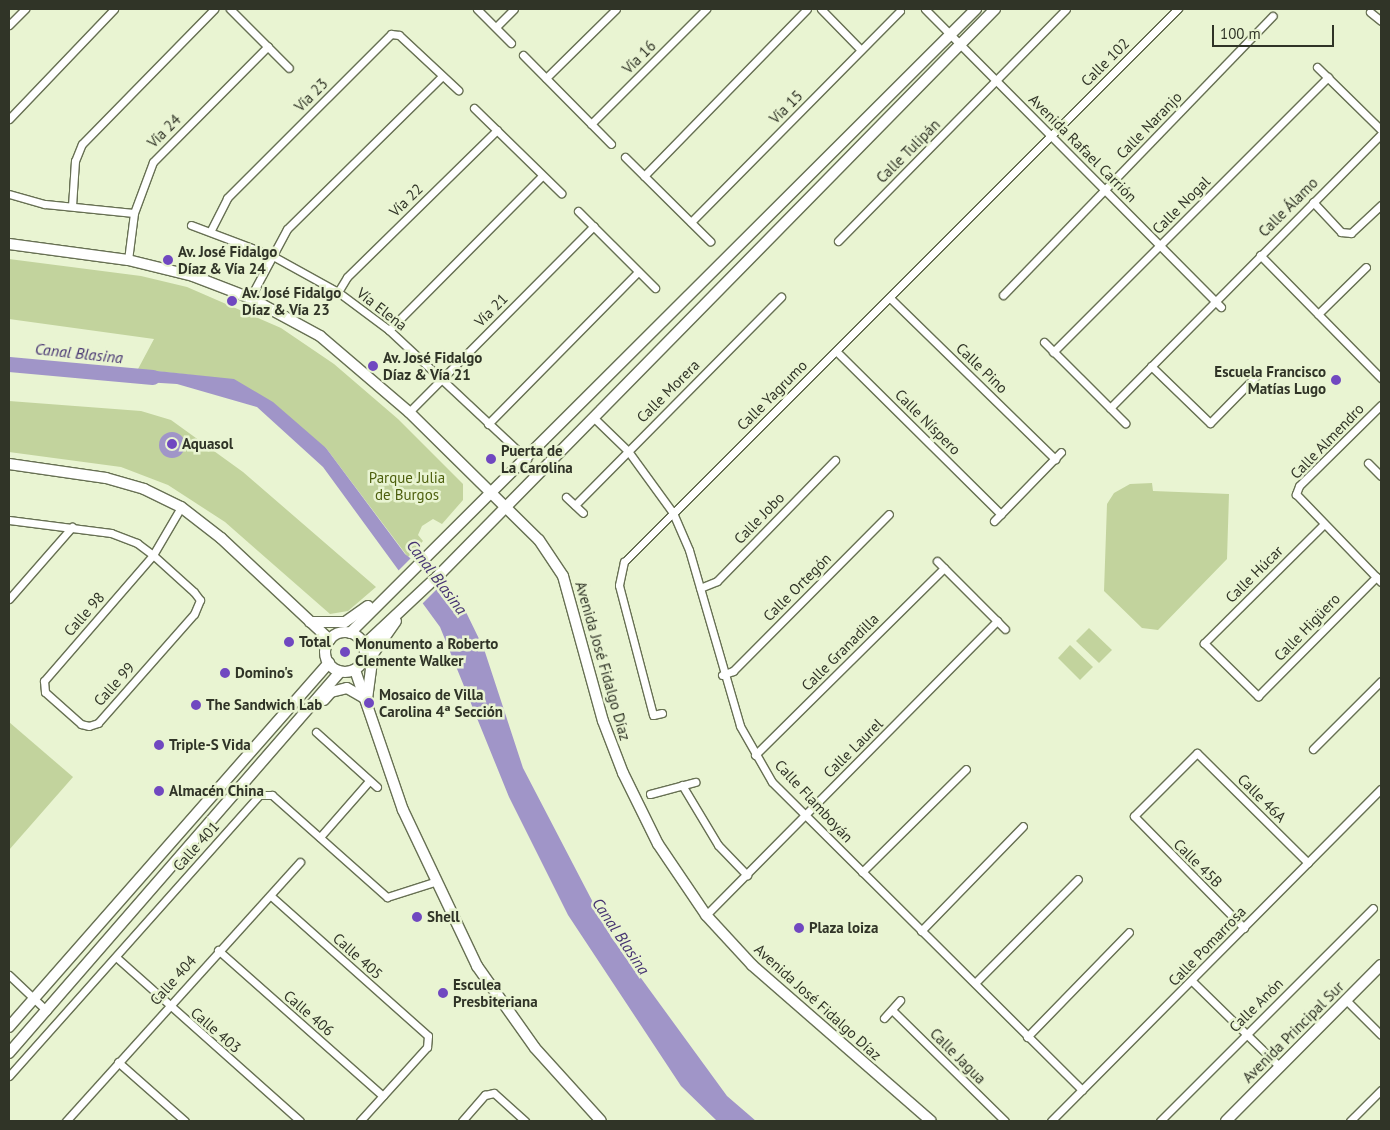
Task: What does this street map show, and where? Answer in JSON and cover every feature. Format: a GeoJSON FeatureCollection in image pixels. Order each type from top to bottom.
{"type":"FeatureCollection","features":[{"type":"Feature","properties":{"kind":"main road"},"geometry":{"type":"LineString","coordinates":[[310,622],[350,620],[407,578],[976,9]]}},
{"type":"Feature","properties":{"kind":"main road"},"geometry":{"type":"LineString","coordinates":[[9,1053],[340,672],[355,670],[364,659],[364,645],[440,574],[996,9]]}},
{"type":"Feature","properties":{"kind":"main road","name":"Avenida José Fidalgo Díaz"},"geometry":{"type":"LineString","coordinates":[[9,244],[128,260],[193,276],[250,298],[320,336],[409,412],[539,540],[563,576],[603,721],[623,773],[658,844],[706,915],[752,965],[931,1121]]}},
{"type":"Feature","properties":{"kind":"main road"},"geometry":{"type":"LineString","coordinates":[[9,464],[106,478],[144,489],[181,507],[330,640]]}},
{"type":"Feature","properties":{"kind":"main road"},"geometry":{"type":"LineString","coordinates":[[330,640],[350,633],[390,591]]}},
{"type":"Feature","properties":{"kind":"main road"},"geometry":{"type":"LineString","coordinates":[[367,700],[373,654],[402,610]]}},
{"type":"Feature","properties":{"kind":"main road"},"geometry":{"type":"LineString","coordinates":[[350,633],[364,645]]}},
{"type":"Feature","properties":{"kind":"main road"},"geometry":{"type":"LineString","coordinates":[[330,640],[326,653],[329,663],[340,672]]}},
{"type":"Feature","properties":{"kind":"main road"},"geometry":{"type":"LineString","coordinates":[[9,1027],[329,663]]}},
{"type":"Feature","properties":{"kind":"main road"},"geometry":{"type":"LineString","coordinates":[[355,670],[367,700],[403,810],[434,882],[478,966],[535,1048],[602,1121]]}},
{"type":"Feature","properties":{"kind":"main road"},"geometry":{"type":"LineString","coordinates":[[301,719],[311,716],[337,689],[350,688],[367,700]]}},
{"type":"Feature","properties":{"kind":"main road","name":"Avenida Principal Sur"},"geometry":{"type":"LineString","coordinates":[[1226,1121],[1381,965]]}},
{"type":"Feature","properties":{"kind":"street"},"geometry":{"type":"LineString","coordinates":[[9,25],[25,9]]}},
{"type":"Feature","properties":{"kind":"street"},"geometry":{"type":"LineString","coordinates":[[9,119],[114,9]]}},
{"type":"Feature","properties":{"kind":"street"},"geometry":{"type":"LineString","coordinates":[[72,206],[75,161],[82,144],[214,9]]}},
{"type":"Feature","properties":{"kind":"street"},"geometry":{"type":"LineString","coordinates":[[230,9],[289,68]]}},
{"type":"Feature","properties":{"kind":"street"},"geometry":{"type":"LineString","coordinates":[[476,9],[511,43]]}},
{"type":"Feature","properties":{"kind":"street"},"geometry":{"type":"LineString","coordinates":[[496,27],[514,9]]}},
{"type":"Feature","properties":{"kind":"street"},"geometry":{"type":"LineString","coordinates":[[546,78],[616,9]]}},
{"type":"Feature","properties":{"kind":"street","name":"Vía 16"},"geometry":{"type":"LineString","coordinates":[[591,124],[706,9]]}},
{"type":"Feature","properties":{"kind":"street"},"geometry":{"type":"LineString","coordinates":[[644,176],[808,9]]}},
{"type":"Feature","properties":{"kind":"street"},"geometry":{"type":"LineString","coordinates":[[821,9],[861,50]]}},
{"type":"Feature","properties":{"kind":"street","name":"Avenida Rafael Carrión"},"geometry":{"type":"LineString","coordinates":[[925,9],[1221,307]]}},
{"type":"Feature","properties":{"kind":"street","name":"Calle Tulipán"},"geometry":{"type":"LineString","coordinates":[[838,241],[997,82],[1066,9]]}},
{"type":"Feature","properties":{"kind":"street","name":"Calle 102"},"geometry":{"type":"LineString","coordinates":[[1052,135],[1178,9]]}},
{"type":"Feature","properties":{"kind":"street","name":"Vía 15"},"geometry":{"type":"LineString","coordinates":[[691,222],[900,10]]}},
{"type":"Feature","properties":{"kind":"street"},"geometry":{"type":"LineString","coordinates":[[1370,12],[1381,21]]}},
{"type":"Feature","properties":{"kind":"street","name":"Calle Naranjo"},"geometry":{"type":"LineString","coordinates":[[1003,295],[1272,16]]}},
{"type":"Feature","properties":{"kind":"street","name":"Vía 23"},"geometry":{"type":"LineString","coordinates":[[212,230],[227,198],[391,34],[399,35],[458,90]]}},
{"type":"Feature","properties":{"kind":"street","name":"Vía 24"},"geometry":{"type":"LineString","coordinates":[[128,260],[134,213],[153,162],[268,46]]}},
{"type":"Feature","properties":{"kind":"street"},"geometry":{"type":"LineString","coordinates":[[523,56],[611,144]]}},
{"type":"Feature","properties":{"kind":"street"},"geometry":{"type":"LineString","coordinates":[[1317,67],[1381,132]]}},
{"type":"Feature","properties":{"kind":"street"},"geometry":{"type":"LineString","coordinates":[[250,298],[270,255],[287,229],[442,76]]}},
{"type":"Feature","properties":{"kind":"street","name":"Calle Nogal"},"geometry":{"type":"LineString","coordinates":[[1053,352],[1328,77]]}},
{"type":"Feature","properties":{"kind":"street"},"geometry":{"type":"LineString","coordinates":[[474,108],[561,193]]}},
{"type":"Feature","properties":{"kind":"street","name":"Vía 22"},"geometry":{"type":"LineString","coordinates":[[338,292],[347,277],[496,130]]}},
{"type":"Feature","properties":{"kind":"street","name":"Calle Álamo"},"geometry":{"type":"LineString","coordinates":[[1110,408],[1381,132]]}},
{"type":"Feature","properties":{"kind":"street","name":"Calle Yagrumo"},"geometry":{"type":"LineString","coordinates":[[662,713],[653,715],[619,573],[624,562],[1052,135]]}},
{"type":"Feature","properties":{"kind":"street"},"geometry":{"type":"LineString","coordinates":[[625,158],[710,240]]}},
{"type":"Feature","properties":{"kind":"street"},"geometry":{"type":"LineString","coordinates":[[389,330],[542,176]]}},
{"type":"Feature","properties":{"kind":"street"},"geometry":{"type":"LineString","coordinates":[[9,194],[72,206],[134,213]]}},
{"type":"Feature","properties":{"kind":"street"},"geometry":{"type":"LineString","coordinates":[[1313,202],[1340,232],[1347,233],[1381,205]]}},
{"type":"Feature","properties":{"kind":"street"},"geometry":{"type":"LineString","coordinates":[[578,211],[655,288]]}},
{"type":"Feature","properties":{"kind":"street","name":"Vía Elena"},"geometry":{"type":"LineString","coordinates":[[190,225],[212,230],[270,255],[338,292],[389,330],[527,459]]}},
{"type":"Feature","properties":{"kind":"street","name":"Vía 21"},"geometry":{"type":"LineString","coordinates":[[409,412],[594,226]]}},
{"type":"Feature","properties":{"kind":"street"},"geometry":{"type":"LineString","coordinates":[[1260,255],[1381,378]]}},
{"type":"Feature","properties":{"kind":"street"},"geometry":{"type":"LineString","coordinates":[[1318,314],[1366,267]]}},
{"type":"Feature","properties":{"kind":"street"},"geometry":{"type":"LineString","coordinates":[[488,424],[638,272]]}},
{"type":"Feature","properties":{"kind":"street","name":"Calle Morera"},"geometry":{"type":"LineString","coordinates":[[575,505],[781,297]]}},
{"type":"Feature","properties":{"kind":"street","name":"Calle Pino"},"geometry":{"type":"LineString","coordinates":[[890,298],[1054,459]]}},
{"type":"Feature","properties":{"kind":"street"},"geometry":{"type":"LineString","coordinates":[[1044,342],[1126,423]]}},
{"type":"Feature","properties":{"kind":"street","name":"Calle Níspero"},"geometry":{"type":"LineString","coordinates":[[836,351],[1001,514]]}},
{"type":"Feature","properties":{"kind":"street"},"geometry":{"type":"LineString","coordinates":[[1151,366],[1210,423],[1258,374]]}},
{"type":"Feature","properties":{"kind":"street","name":"Calle Almendro"},"geometry":{"type":"LineString","coordinates":[[1378,580],[1298,500],[1299,486],[1381,405]]}},
{"type":"Feature","properties":{"kind":"street","name":"Calle Flamboyán"},"geometry":{"type":"LineString","coordinates":[[594,418],[628,451],[673,513],[700,588],[722,675],[755,755],[772,782],[1082,1090]]}},
{"type":"Feature","properties":{"kind":"street"},"geometry":{"type":"LineString","coordinates":[[994,521],[1061,452]]}},
{"type":"Feature","properties":{"kind":"street","name":"Calle Jobo"},"geometry":{"type":"LineString","coordinates":[[700,588],[717,581],[835,460]]}},
{"type":"Feature","properties":{"kind":"street"},"geometry":{"type":"LineString","coordinates":[[1368,463],[1381,476]]}},
{"type":"Feature","properties":{"kind":"street"},"geometry":{"type":"LineString","coordinates":[[566,497],[583,513]]}},
{"type":"Feature","properties":{"kind":"street","name":"Calle 98"},"geometry":{"type":"LineString","coordinates":[[45,692],[44,681],[153,555],[181,507]]}},
{"type":"Feature","properties":{"kind":"street","name":"Calle Ortegón"},"geometry":{"type":"LineString","coordinates":[[722,675],[733,671],[889,514]]}},
{"type":"Feature","properties":{"kind":"street"},"geometry":{"type":"LineString","coordinates":[[9,520],[111,533],[153,555]]}},
{"type":"Feature","properties":{"kind":"street","name":"Calle Húcar"},"geometry":{"type":"LineString","coordinates":[[1258,696],[1204,643],[1322,525]]}},
{"type":"Feature","properties":{"kind":"street"},"geometry":{"type":"LineString","coordinates":[[9,599],[72,527]]}},
{"type":"Feature","properties":{"kind":"street","name":"Calle 99"},"geometry":{"type":"LineString","coordinates":[[45,692],[81,724],[98,722],[194,614],[200,600],[153,555]]}},
{"type":"Feature","properties":{"kind":"street"},"geometry":{"type":"LineString","coordinates":[[937,561],[1005,629]]}},
{"type":"Feature","properties":{"kind":"street","name":"Calle Granadilla"},"geometry":{"type":"LineString","coordinates":[[755,755],[944,568]]}},
{"type":"Feature","properties":{"kind":"street","name":"Calle Higüero"},"geometry":{"type":"LineString","coordinates":[[1258,696],[1378,580]]}},
{"type":"Feature","properties":{"kind":"street","name":"Calle Laurel"},"geometry":{"type":"LineString","coordinates":[[706,915],[997,621]]}},
{"type":"Feature","properties":{"kind":"street"},"geometry":{"type":"LineString","coordinates":[[1313,749],[1381,681]]}},
{"type":"Feature","properties":{"kind":"street"},"geometry":{"type":"LineString","coordinates":[[316,732],[377,787]]}},
{"type":"Feature","properties":{"kind":"street","name":"Calle 45B"},"geometry":{"type":"LineString","coordinates":[[1197,753],[1134,816],[1244,928]]}},
{"type":"Feature","properties":{"kind":"street","name":"Calle 46A"},"geometry":{"type":"LineString","coordinates":[[1197,753],[1308,863]]}},
{"type":"Feature","properties":{"kind":"street"},"geometry":{"type":"LineString","coordinates":[[862,872],[966,769]]}},
{"type":"Feature","properties":{"kind":"street"},"geometry":{"type":"LineString","coordinates":[[320,837],[369,781]]}},
{"type":"Feature","properties":{"kind":"street"},"geometry":{"type":"LineString","coordinates":[[650,794],[695,782]]}},
{"type":"Feature","properties":{"kind":"street"},"geometry":{"type":"LineString","coordinates":[[682,785],[718,845],[747,874]]}},
{"type":"Feature","properties":{"kind":"street","name":"Calle Pomarrosa"},"geometry":{"type":"LineString","coordinates":[[1051,1121],[1381,789]]}},
{"type":"Feature","properties":{"kind":"street","name":"Calle 401"},"geometry":{"type":"LineString","coordinates":[[9,1076],[259,795],[272,795],[387,897],[434,882]]}},
{"type":"Feature","properties":{"kind":"street"},"geometry":{"type":"LineString","coordinates":[[921,930],[1023,826]]}},
{"type":"Feature","properties":{"kind":"street","name":"Calle 404"},"geometry":{"type":"LineString","coordinates":[[69,1120],[218,950],[300,862]]}},
{"type":"Feature","properties":{"kind":"street"},"geometry":{"type":"LineString","coordinates":[[974,983],[1078,879]]}},
{"type":"Feature","properties":{"kind":"street","name":"Calle 405"},"geometry":{"type":"LineString","coordinates":[[270,896],[428,1036],[427,1047],[383,1096]]}},
{"type":"Feature","properties":{"kind":"street","name":"Calle Anón"},"geometry":{"type":"LineString","coordinates":[[1160,1121],[1372,908]]}},
{"type":"Feature","properties":{"kind":"street"},"geometry":{"type":"LineString","coordinates":[[1027,1037],[1129,932]]}},
{"type":"Feature","properties":{"kind":"street","name":"Calle 406"},"geometry":{"type":"LineString","coordinates":[[218,950],[383,1096]]}},
{"type":"Feature","properties":{"kind":"street","name":"Calle 403"},"geometry":{"type":"LineString","coordinates":[[116,957],[168,1006],[300,1121]]}},
{"type":"Feature","properties":{"kind":"street"},"geometry":{"type":"LineString","coordinates":[[9,975],[47,1011]]}},
{"type":"Feature","properties":{"kind":"street"},"geometry":{"type":"LineString","coordinates":[[1192,981],[1280,1067]]}},
{"type":"Feature","properties":{"kind":"street"},"geometry":{"type":"LineString","coordinates":[[884,1018],[900,1000]]}},
{"type":"Feature","properties":{"kind":"street"},"geometry":{"type":"LineString","coordinates":[[1346,1000],[1381,1035]]}},
{"type":"Feature","properties":{"kind":"street","name":"Calle Jagua"},"geometry":{"type":"LineString","coordinates":[[892,1010],[1005,1121]]}},
{"type":"Feature","properties":{"kind":"street"},"geometry":{"type":"LineString","coordinates":[[118,1062],[185,1121]]}},
{"type":"Feature","properties":{"kind":"street"},"geometry":{"type":"LineString","coordinates":[[1350,1121],[1381,1090]]}},
{"type":"Feature","properties":{"kind":"street"},"geometry":{"type":"LineString","coordinates":[[462,1121],[485,1095],[494,1093],[525,1121]]}},
{"type":"Feature","properties":{"kind":"street"},"geometry":{"type":"LineString","coordinates":[[360,1121],[383,1096]]}},
{"type":"Feature","properties":{"kind":"green space","name":"Parque Julia de Burgos"},"geometry":{"type":"Polygon","coordinates":[[[9,259],[141,276],[187,287],[281,328],[334,364],[398,419],[463,484],[463,500],[442,524],[433,519],[422,526],[418,535],[423,541],[408,557],[326,448],[208,377],[138,369],[154,339],[9,319],[9,259]]]}},
{"type":"Feature","properties":{"kind":"green space"},"geometry":{"type":"Polygon","coordinates":[[[9,401],[141,411],[171,420],[243,472],[376,587],[348,611],[330,614],[225,522],[168,485],[121,467],[9,452],[9,401]]]}},
{"type":"Feature","properties":{"kind":"green space"},"geometry":{"type":"Polygon","coordinates":[[[1152,483],[1153,491],[1229,494],[1227,559],[1158,630],[1142,628],[1104,591],[1107,504],[1114,493],[1130,484],[1152,483]]]}},
{"type":"Feature","properties":{"kind":"green space"},"geometry":{"type":"Polygon","coordinates":[[[1089,628],[1112,650],[1099,663],[1076,641],[1089,628]]]}},
{"type":"Feature","properties":{"kind":"green space"},"geometry":{"type":"Polygon","coordinates":[[[1070,645],[1093,667],[1080,680],[1058,658],[1070,645]]]}},
{"type":"Feature","properties":{"kind":"green space"},"geometry":{"type":"Polygon","coordinates":[[[9,722],[73,777],[9,850],[9,722]]]}},
{"type":"Feature","properties":{"kind":"shaded area"},"geometry":{"type":"Polygon","coordinates":[[[138,369],[234,379],[273,402],[326,448],[405,554],[447,587],[465,610],[484,649],[523,768],[611,937],[727,1096],[756,1121],[717,1121],[681,1086],[568,915],[509,797],[440,627],[323,467],[257,407],[177,384],[128,381],[138,369]]]}},
{"type":"Feature","properties":{"kind":"shaded area","name":"Aquasol"},"geometry":{"type":"Polygon","coordinates":[[[172,432],[181,436],[185,445],[181,454],[172,458],[163,454],[159,445],[163,436],[172,432]]]}},
{"type":"Feature","properties":{"kind":"pier"},"geometry":{"type":"Polygon","coordinates":[[[412,557],[444,582],[421,605],[397,572],[412,557]]]}},
{"type":"Feature","properties":{"kind":"waterway","name":"Canal Blasina"},"geometry":{"type":"LineString","coordinates":[[9,364],[152,377]]}},
{"type":"Feature","properties":{"kind":"place","name":"Av. José Fidalgo Díaz & Vía 24"},"geometry":{"type":"Point","coordinates":[168,260]}},
{"type":"Feature","properties":{"kind":"place","name":"Av. José Fidalgo Díaz & Vía 23"},"geometry":{"type":"Point","coordinates":[232,301]}},
{"type":"Feature","properties":{"kind":"place","name":"Av. José Fidalgo Díaz & Vía 21"},"geometry":{"type":"Point","coordinates":[373,366]}},
{"type":"Feature","properties":{"kind":"place","name":"Escuela Francisco Matías Lugo"},"geometry":{"type":"Point","coordinates":[1336,380]}},
{"type":"Feature","properties":{"kind":"place","name":"Aquasol"},"geometry":{"type":"Point","coordinates":[172,444]}},
{"type":"Feature","properties":{"kind":"place","name":"Puerta de La Carolina"},"geometry":{"type":"Point","coordinates":[491,459]}},
{"type":"Feature","properties":{"kind":"place","name":"Total"},"geometry":{"type":"Point","coordinates":[289,642]}},
{"type":"Feature","properties":{"kind":"place","name":"Monumento a Roberto Clemente Walker"},"geometry":{"type":"Point","coordinates":[345,652]}},
{"type":"Feature","properties":{"kind":"place","name":"Domino's"},"geometry":{"type":"Point","coordinates":[225,673]}},
{"type":"Feature","properties":{"kind":"place","name":"Mosaico de Villa Carolina 4ª Sección"},"geometry":{"type":"Point","coordinates":[369,703]}},
{"type":"Feature","properties":{"kind":"place","name":"The Sandwich Lab"},"geometry":{"type":"Point","coordinates":[196,705]}},
{"type":"Feature","properties":{"kind":"place","name":"Triple-S Vida"},"geometry":{"type":"Point","coordinates":[159,745]}},
{"type":"Feature","properties":{"kind":"place","name":"Almacén China"},"geometry":{"type":"Point","coordinates":[159,791]}},
{"type":"Feature","properties":{"kind":"place","name":"Shell"},"geometry":{"type":"Point","coordinates":[417,917]}},
{"type":"Feature","properties":{"kind":"place","name":"Plaza loiza"},"geometry":{"type":"Point","coordinates":[799,928]}},
{"type":"Feature","properties":{"kind":"place","name":"Esculea Presbiteriana"},"geometry":{"type":"Point","coordinates":[443,993]}}]}
